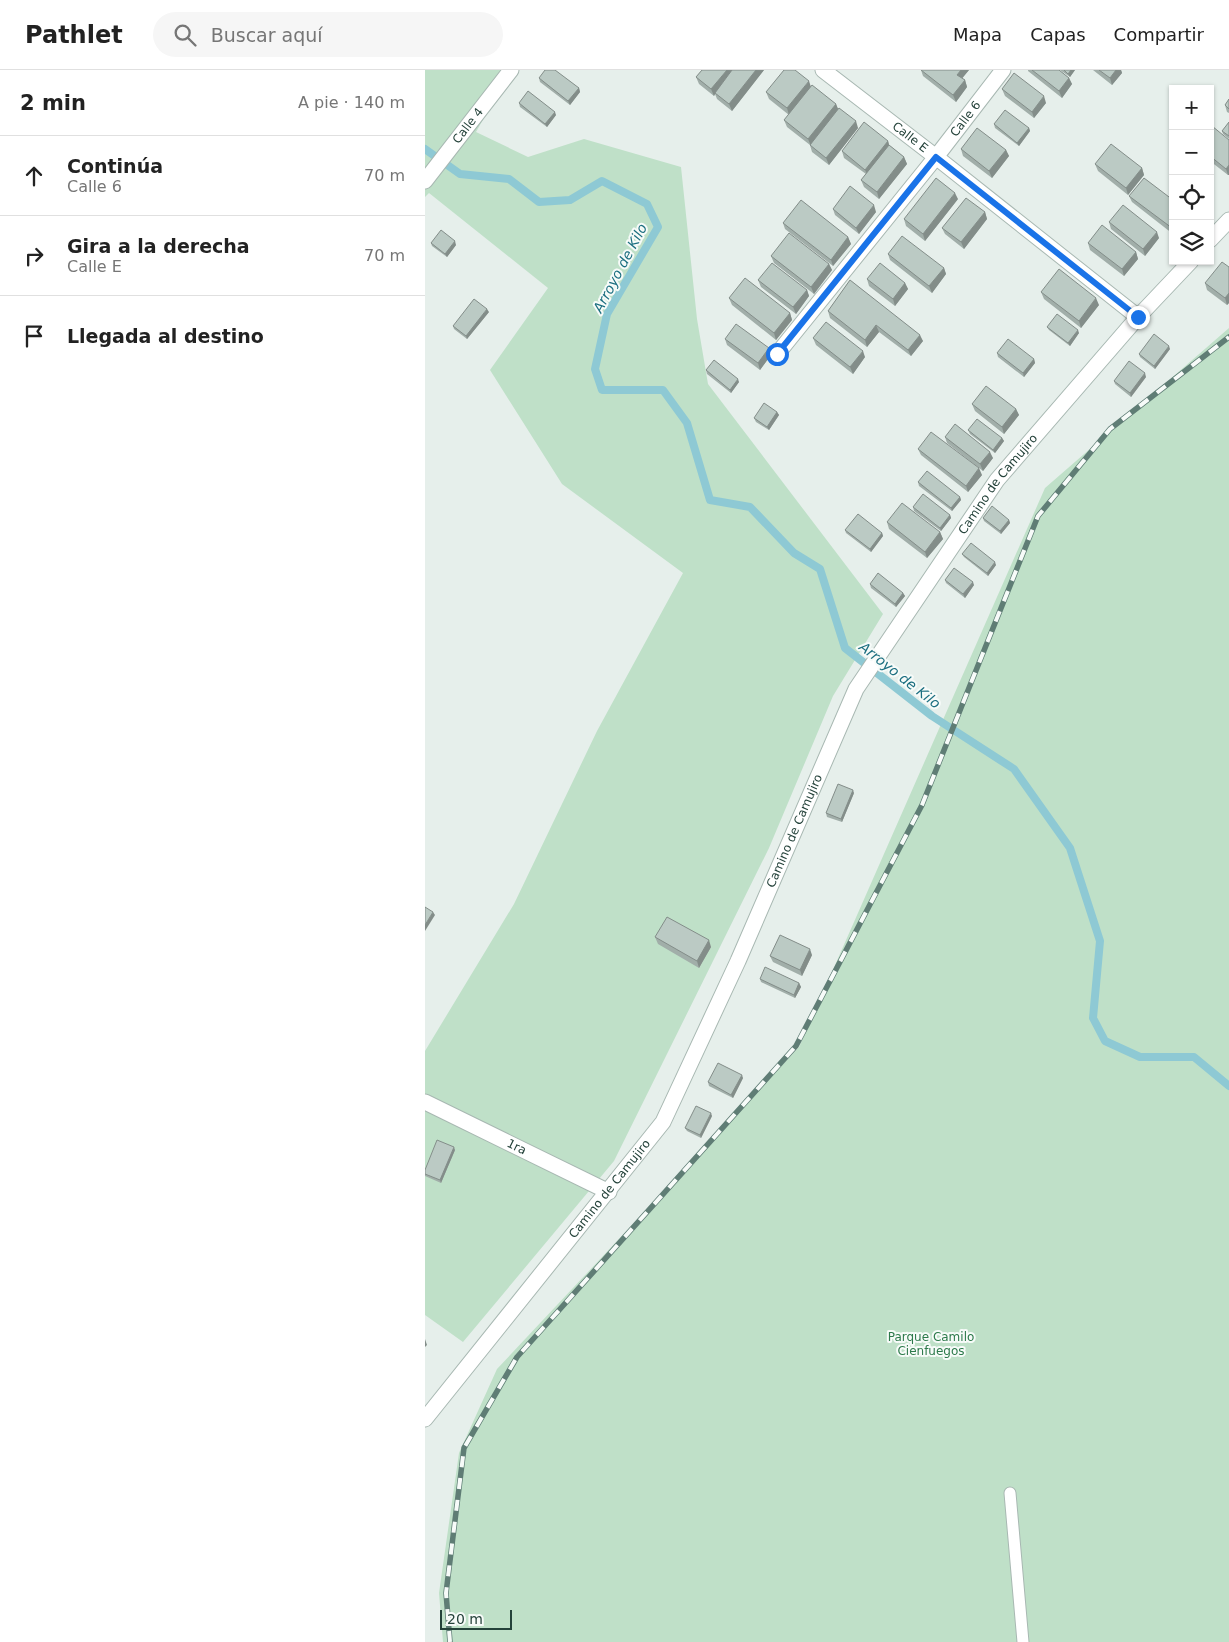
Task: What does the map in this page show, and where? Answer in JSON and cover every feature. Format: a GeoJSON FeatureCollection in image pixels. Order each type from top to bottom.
{"type":"FeatureCollection","features":[{"type":"Feature","properties":{"kind":"street","name":"Calle 4"},"geometry":{"type":"LineString","coordinates":[[427,178],[511,70]]}},
{"type":"Feature","properties":{"kind":"street","name":"Calle E"},"geometry":{"type":"LineString","coordinates":[[823,70],[1138,317]]}},
{"type":"Feature","properties":{"kind":"street","name":"Calle 6"},"geometry":{"type":"LineString","coordinates":[[777,354],[936,157],[1003,70]]}},
{"type":"Feature","properties":{"kind":"street"},"geometry":{"type":"LineString","coordinates":[[1214,236],[1229,220]]}},
{"type":"Feature","properties":{"kind":"street","name":"Camino de Camujiro"},"geometry":{"type":"LineString","coordinates":[[425,1419],[609,1192],[663,1122],[738,961],[856,689],[997,480],[1138,317],[1187,265]]}},
{"type":"Feature","properties":{"kind":"street","name":"1ra"},"geometry":{"type":"LineString","coordinates":[[425,1102],[609,1192]]}},
{"type":"Feature","properties":{"kind":"lane"},"geometry":{"type":"LineString","coordinates":[[1010,1494],[1023,1642]]}},
{"type":"Feature","properties":{"kind":"green space"},"geometry":{"type":"Polygon","coordinates":[[[425,70],[504,70],[509,74],[476,132],[528,157],[584,139],[681,167],[697,319],[708,384],[883,614],[833,696],[769,848],[614,1161],[463,1342],[425,1315],[425,1051],[514,904],[597,731],[683,573],[562,484],[490,370],[548,288],[429,193],[425,197],[425,70]]]}},
{"type":"Feature","properties":{"kind":"green space","name":"Parque Camilo Cienfuegos"},"geometry":{"type":"Polygon","coordinates":[[[1229,328],[1229,1642],[443,1642],[439,1593],[459,1453],[497,1369],[799,1047],[1045,488],[1229,328]]]}},
{"type":"Feature","properties":{"kind":"building"},"geometry":{"type":"Polygon","coordinates":[[[545,70],[555,70],[579,88],[568,101],[539,78],[545,70]]]}},
{"type":"Feature","properties":{"kind":"building"},"geometry":{"type":"Polygon","coordinates":[[[702,70],[727,70],[711,89],[696,77],[702,70]]]}},
{"type":"Feature","properties":{"kind":"building"},"geometry":{"type":"Polygon","coordinates":[[[732,70],[756,70],[729,104],[715,93],[732,70]]]}},
{"type":"Feature","properties":{"kind":"building"},"geometry":{"type":"Polygon","coordinates":[[[784,70],[795,70],[809,81],[787,108],[766,92],[784,70]]]}},
{"type":"Feature","properties":{"kind":"building"},"geometry":{"type":"Polygon","coordinates":[[[921,70],[961,70],[957,75],[965,80],[953,95],[921,70]]]}},
{"type":"Feature","properties":{"kind":"building"},"geometry":{"type":"Polygon","coordinates":[[[1032,70],[1059,70],[1069,78],[1059,91],[1032,70]]]}},
{"type":"Feature","properties":{"kind":"building"},"geometry":{"type":"Polygon","coordinates":[[[1099,70],[1116,70],[1110,78],[1099,70]]]}},
{"type":"Feature","properties":{"kind":"building"},"geometry":{"type":"Polygon","coordinates":[[[1014,73],[1044,96],[1032,112],[1002,89],[1014,73]]]}},
{"type":"Feature","properties":{"kind":"building"},"geometry":{"type":"Polygon","coordinates":[[[812,85],[836,104],[808,139],[784,120],[812,85]]]}},
{"type":"Feature","properties":{"kind":"building"},"geometry":{"type":"Polygon","coordinates":[[[528,91],[555,112],[545,124],[519,103],[528,91]]]}},
{"type":"Feature","properties":{"kind":"building"},"geometry":{"type":"Polygon","coordinates":[[[1229,99],[1229,109],[1225,105],[1229,99]]]}},
{"type":"Feature","properties":{"kind":"building"},"geometry":{"type":"Polygon","coordinates":[[[839,108],[856,121],[826,158],[810,145],[839,108]]]}},
{"type":"Feature","properties":{"kind":"building"},"geometry":{"type":"Polygon","coordinates":[[[1005,110],[1029,128],[1017,143],[994,124],[1005,110]]]}},
{"type":"Feature","properties":{"kind":"building"},"geometry":{"type":"Polygon","coordinates":[[[864,122],[888,141],[865,170],[842,151],[864,122]]]}},
{"type":"Feature","properties":{"kind":"building"},"geometry":{"type":"Polygon","coordinates":[[[1229,122],[1229,136],[1222,131],[1229,122]]]}},
{"type":"Feature","properties":{"kind":"building"},"geometry":{"type":"Polygon","coordinates":[[[977,128],[1006,150],[989,171],[961,149],[977,128]]]}},
{"type":"Feature","properties":{"kind":"building"},"geometry":{"type":"Polygon","coordinates":[[[1214,128],[1229,140],[1229,165],[1226,169],[1214,159],[1214,128]]]}},
{"type":"Feature","properties":{"kind":"building"},"geometry":{"type":"Polygon","coordinates":[[[1111,144],[1142,168],[1126,188],[1095,164],[1111,144]]]}},
{"type":"Feature","properties":{"kind":"building"},"geometry":{"type":"Polygon","coordinates":[[[889,145],[904,157],[877,192],[861,180],[889,145]]]}},
{"type":"Feature","properties":{"kind":"building"},"geometry":{"type":"Polygon","coordinates":[[[936,178],[955,193],[923,234],[904,219],[936,178]]]}},
{"type":"Feature","properties":{"kind":"building"},"geometry":{"type":"Polygon","coordinates":[[[1144,178],[1169,197],[1169,226],[1129,196],[1144,178]]]}},
{"type":"Feature","properties":{"kind":"building"},"geometry":{"type":"Polygon","coordinates":[[[850,186],[874,205],[856,228],[833,209],[850,186]]]}},
{"type":"Feature","properties":{"kind":"building"},"geometry":{"type":"Polygon","coordinates":[[[966,198],[985,212],[961,242],[942,228],[966,198]]]}},
{"type":"Feature","properties":{"kind":"building"},"geometry":{"type":"Polygon","coordinates":[[[801,200],[848,237],[831,260],[783,223],[801,200]]]}},
{"type":"Feature","properties":{"kind":"building"},"geometry":{"type":"Polygon","coordinates":[[[1123,205],[1157,232],[1143,249],[1109,222],[1123,205]]]}},
{"type":"Feature","properties":{"kind":"building"},"geometry":{"type":"Polygon","coordinates":[[[1102,225],[1136,252],[1122,269],[1088,243],[1102,225]]]}},
{"type":"Feature","properties":{"kind":"building"},"geometry":{"type":"Polygon","coordinates":[[[441,230],[455,241],[445,254],[431,243],[441,230]]]}},
{"type":"Feature","properties":{"kind":"building"},"geometry":{"type":"Polygon","coordinates":[[[789,233],[829,264],[811,287],[771,256],[789,233]]]}},
{"type":"Feature","properties":{"kind":"building"},"geometry":{"type":"Polygon","coordinates":[[[902,236],[944,268],[929,286],[888,254],[902,236]]]}},
{"type":"Feature","properties":{"kind":"building"},"geometry":{"type":"Polygon","coordinates":[[[1222,262],[1229,267],[1229,293],[1225,298],[1205,283],[1222,262]]]}},
{"type":"Feature","properties":{"kind":"building"},"geometry":{"type":"Polygon","coordinates":[[[772,263],[807,290],[793,307],[758,280],[772,263]]]}},
{"type":"Feature","properties":{"kind":"building"},"geometry":{"type":"Polygon","coordinates":[[[880,263],[905,283],[893,299],[867,279],[880,263]]]}},
{"type":"Feature","properties":{"kind":"building"},"geometry":{"type":"Polygon","coordinates":[[[1059,269],[1096,298],[1079,321],[1041,292],[1059,269]]]}},
{"type":"Feature","properties":{"kind":"building"},"geometry":{"type":"Polygon","coordinates":[[[745,278],[790,313],[774,333],[729,298],[745,278]]]}},
{"type":"Feature","properties":{"kind":"building"},"geometry":{"type":"Polygon","coordinates":[[[850,280],[920,335],[908,350],[876,325],[865,340],[828,311],[850,280]]]}},
{"type":"Feature","properties":{"kind":"building"},"geometry":{"type":"Polygon","coordinates":[[[474,299],[487,309],[466,336],[453,326],[474,299]]]}},
{"type":"Feature","properties":{"kind":"building"},"geometry":{"type":"Polygon","coordinates":[[[1057,314],[1078,330],[1068,343],[1047,327],[1057,314]]]}},
{"type":"Feature","properties":{"kind":"building"},"geometry":{"type":"Polygon","coordinates":[[[826,322],[863,351],[850,367],[813,338],[826,322]]]}},
{"type":"Feature","properties":{"kind":"building"},"geometry":{"type":"Polygon","coordinates":[[[736,324],[769,348],[758,363],[725,339],[736,324]]]}},
{"type":"Feature","properties":{"kind":"building"},"geometry":{"type":"Polygon","coordinates":[[[1154,334],[1169,346],[1154,366],[1139,354],[1154,334]]]}},
{"type":"Feature","properties":{"kind":"building"},"geometry":{"type":"Polygon","coordinates":[[[1008,339],[1034,359],[1023,373],[997,353],[1008,339]]]}},
{"type":"Feature","properties":{"kind":"building"},"geometry":{"type":"Polygon","coordinates":[[[714,360],[738,379],[730,390],[706,370],[714,360]]]}},
{"type":"Feature","properties":{"kind":"building"},"geometry":{"type":"Polygon","coordinates":[[[1129,361],[1145,373],[1130,393],[1114,381],[1129,361]]]}},
{"type":"Feature","properties":{"kind":"building"},"geometry":{"type":"Polygon","coordinates":[[[986,386],[1016,409],[1002,427],[972,404],[986,386]]]}},
{"type":"Feature","properties":{"kind":"building"},"geometry":{"type":"Polygon","coordinates":[[[764,403],[777,412],[767,427],[754,418],[764,403]]]}},
{"type":"Feature","properties":{"kind":"building"},"geometry":{"type":"Polygon","coordinates":[[[977,419],[1002,438],[993,450],[968,430],[977,419]]]}},
{"type":"Feature","properties":{"kind":"building"},"geometry":{"type":"Polygon","coordinates":[[[955,424],[990,452],[980,464],[945,437],[955,424]]]}},
{"type":"Feature","properties":{"kind":"building"},"geometry":{"type":"Polygon","coordinates":[[[931,432],[979,468],[966,486],[918,449],[931,432]]]}},
{"type":"Feature","properties":{"kind":"building"},"geometry":{"type":"Polygon","coordinates":[[[927,471],[960,497],[951,508],[918,482],[927,471]]]}},
{"type":"Feature","properties":{"kind":"building"},"geometry":{"type":"Polygon","coordinates":[[[923,494],[950,515],[940,528],[913,507],[923,494]]]}},
{"type":"Feature","properties":{"kind":"building"},"geometry":{"type":"Polygon","coordinates":[[[902,503],[940,532],[925,552],[887,522],[902,503]]]}},
{"type":"Feature","properties":{"kind":"building"},"geometry":{"type":"Polygon","coordinates":[[[992,506],[1009,520],[1000,531],[983,518],[992,506]]]}},
{"type":"Feature","properties":{"kind":"building"},"geometry":{"type":"Polygon","coordinates":[[[858,514],[882,533],[870,549],[845,530],[858,514]]]}},
{"type":"Feature","properties":{"kind":"building"},"geometry":{"type":"Polygon","coordinates":[[[971,543],[995,562],[987,573],[962,554],[971,543]]]}},
{"type":"Feature","properties":{"kind":"building"},"geometry":{"type":"Polygon","coordinates":[[[954,568],[973,582],[963,594],[945,580],[954,568]]]}},
{"type":"Feature","properties":{"kind":"building"},"geometry":{"type":"Polygon","coordinates":[[[878,573],[903,593],[895,604],[870,584],[878,573]]]}},
{"type":"Feature","properties":{"kind":"building"},"geometry":{"type":"Polygon","coordinates":[[[838,784],[853,790],[841,819],[826,813],[838,784]]]}},
{"type":"Feature","properties":{"kind":"building"},"geometry":{"type":"Polygon","coordinates":[[[425,907],[433,912],[425,925],[425,907]]]}},
{"type":"Feature","properties":{"kind":"building"},"geometry":{"type":"Polygon","coordinates":[[[667,917],[709,940],[697,961],[655,937],[667,917]]]}},
{"type":"Feature","properties":{"kind":"building"},"geometry":{"type":"Polygon","coordinates":[[[780,935],[810,949],[800,970],[770,956],[780,935]]]}},
{"type":"Feature","properties":{"kind":"building"},"geometry":{"type":"Polygon","coordinates":[[[765,967],[799,983],[794,995],[760,979],[765,967]]]}},
{"type":"Feature","properties":{"kind":"building"},"geometry":{"type":"Polygon","coordinates":[[[718,1063],[742,1075],[731,1095],[708,1082],[718,1063]]]}},
{"type":"Feature","properties":{"kind":"building"},"geometry":{"type":"Polygon","coordinates":[[[696,1106],[711,1113],[700,1135],[685,1128],[696,1106]]]}},
{"type":"Feature","properties":{"kind":"building"},"geometry":{"type":"Polygon","coordinates":[[[437,1140],[454,1147],[440,1180],[425,1174],[437,1140]]]}},
{"type":"Feature","properties":{"kind":"waterway","name":"Arroyo de Kilo"},"geometry":{"type":"LineString","coordinates":[[425,149],[460,174],[509,179],[539,202],[570,200],[602,181],[647,204],[658,227],[607,314],[595,369],[602,390],[663,390],[687,423],[710,500],[750,507],[794,553],[820,569],[845,648],[932,716],[1014,769],[1070,848],[1100,941],[1093,1018],[1105,1041],[1140,1057],[1194,1057],[1229,1086]]}},
{"type":"Feature","properties":{"kind":"railway"},"geometry":{"type":"LineString","coordinates":[[450,1642],[446,1593],[464,1448],[517,1357],[796,1046],[922,805],[1038,516],[1110,429],[1229,337]]}},
{"type":"Feature","properties":{"kind":"route"},"geometry":{"type":"LineString","coordinates":[[777,354],[936,157],[1138,317]]}}]}
